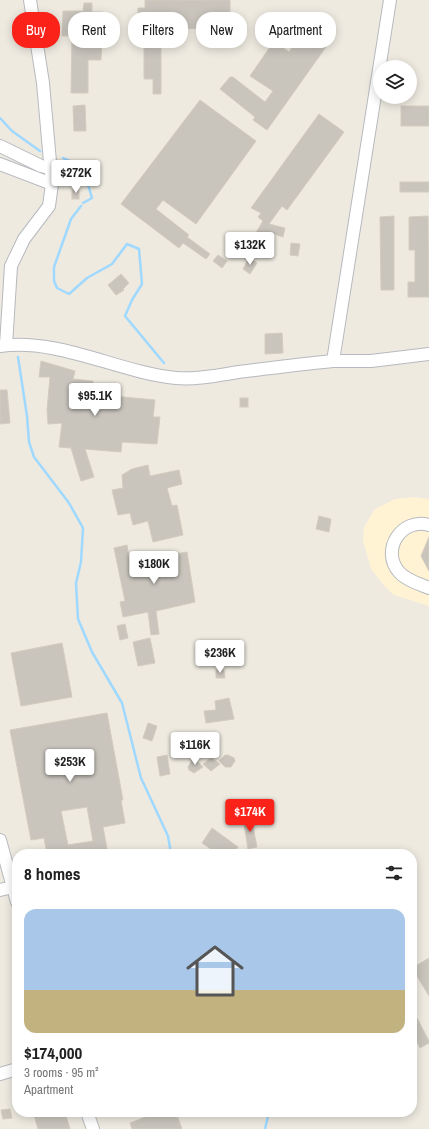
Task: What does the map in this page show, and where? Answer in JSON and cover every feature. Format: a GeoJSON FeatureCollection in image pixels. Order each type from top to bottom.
{"type":"FeatureCollection","features":[{"type":"Feature","properties":{"kind":"street"},"geometry":{"type":"LineString","coordinates":[[30,0],[43,83],[52,169],[52,184],[49,206],[24,238],[11,266],[3,346],[32,345],[61,350],[145,372],[177,378],[209,377],[333,361],[371,362],[429,354]]}},
{"type":"Feature","properties":{"kind":"street"},"geometry":{"type":"LineString","coordinates":[[333,361],[390,0]]}},
{"type":"Feature","properties":{"kind":"street"},"geometry":{"type":"LineString","coordinates":[[0,146],[40,166],[52,169]]}},
{"type":"Feature","properties":{"kind":"street"},"geometry":{"type":"LineString","coordinates":[[0,164],[52,184]]}},
{"type":"Feature","properties":{"kind":"street"},"geometry":{"type":"LineString","coordinates":[[429,525],[413,524],[401,531],[394,541],[392,554],[395,567],[404,576],[429,588]]}},
{"type":"Feature","properties":{"kind":"street"},"geometry":{"type":"LineString","coordinates":[[0,840],[12,884]]}},
{"type":"Feature","properties":{"kind":"street"},"geometry":{"type":"LineString","coordinates":[[0,890],[12,888]]}},
{"type":"Feature","properties":{"kind":"street"},"geometry":{"type":"LineString","coordinates":[[0,1074],[12,1070]]}},
{"type":"Feature","properties":{"kind":"street"},"geometry":{"type":"LineString","coordinates":[[89,1117],[93,1129]]}},
{"type":"Feature","properties":{"kind":"shaded area"},"geometry":{"type":"Polygon","coordinates":[[[413,497],[429,499],[429,606],[394,595],[385,587],[371,569],[363,540],[364,527],[375,509],[395,499],[413,497]]]}},
{"type":"Feature","properties":{"kind":"building"},"geometry":{"type":"Polygon","coordinates":[[[145,0],[230,0],[230,12],[196,12],[196,29],[188,29],[188,12],[138,12],[138,8],[145,8],[145,0]]]}},
{"type":"Feature","properties":{"kind":"building"},"geometry":{"type":"Polygon","coordinates":[[[84,3],[92,3],[92,12],[68,12],[68,36],[62,36],[63,11],[83,11],[84,3]]]}},
{"type":"Feature","properties":{"kind":"building"},"geometry":{"type":"Polygon","coordinates":[[[72,48],[102,48],[101,60],[88,60],[88,93],[71,93],[72,48]]]}},
{"type":"Feature","properties":{"kind":"building"},"geometry":{"type":"Polygon","coordinates":[[[144,48],[161,48],[161,94],[153,94],[153,79],[144,79],[144,48]]]}},
{"type":"Feature","properties":{"kind":"building"},"geometry":{"type":"Polygon","coordinates":[[[269,48],[284,48],[289,52],[292,48],[325,48],[267,130],[253,120],[255,117],[220,89],[230,77],[233,77],[265,102],[273,91],[250,76],[269,48]]]}},
{"type":"Feature","properties":{"kind":"building"},"geometry":{"type":"Polygon","coordinates":[[[200,100],[256,141],[196,224],[163,200],[156,209],[189,235],[187,237],[210,254],[206,259],[183,243],[179,248],[121,204],[200,100]]]}},
{"type":"Feature","properties":{"kind":"building"},"geometry":{"type":"Polygon","coordinates":[[[85,105],[86,131],[74,131],[73,106],[85,105]]]}},
{"type":"Feature","properties":{"kind":"building"},"geometry":{"type":"Polygon","coordinates":[[[401,106],[429,106],[429,126],[401,126],[401,106]]]}},
{"type":"Feature","properties":{"kind":"building"},"geometry":{"type":"Polygon","coordinates":[[[319,114],[344,132],[287,210],[282,206],[269,224],[285,228],[283,237],[274,234],[270,244],[262,241],[254,236],[263,221],[258,217],[261,213],[251,208],[319,114]]]}},
{"type":"Feature","properties":{"kind":"building"},"geometry":{"type":"Polygon","coordinates":[[[400,182],[429,182],[429,192],[400,192],[400,182]]]}},
{"type":"Feature","properties":{"kind":"building"},"geometry":{"type":"Polygon","coordinates":[[[72,190],[79,190],[79,199],[72,199],[72,190]]]}},
{"type":"Feature","properties":{"kind":"building"},"geometry":{"type":"Polygon","coordinates":[[[394,216],[394,290],[381,290],[380,217],[394,216]]]}},
{"type":"Feature","properties":{"kind":"building"},"geometry":{"type":"Polygon","coordinates":[[[428,216],[429,297],[408,297],[408,282],[415,282],[415,250],[409,250],[409,217],[428,216]]]}},
{"type":"Feature","properties":{"kind":"building"},"geometry":{"type":"Polygon","coordinates":[[[291,243],[300,244],[298,256],[290,255],[291,243]]]}},
{"type":"Feature","properties":{"kind":"building"},"geometry":{"type":"Polygon","coordinates":[[[218,255],[227,261],[222,268],[213,261],[218,255]]]}},
{"type":"Feature","properties":{"kind":"building"},"geometry":{"type":"Polygon","coordinates":[[[249,258],[257,263],[250,274],[243,269],[249,258]]]}},
{"type":"Feature","properties":{"kind":"building"},"geometry":{"type":"Polygon","coordinates":[[[121,274],[129,283],[123,289],[124,290],[116,295],[108,285],[121,274]]]}},
{"type":"Feature","properties":{"kind":"building"},"geometry":{"type":"Polygon","coordinates":[[[282,333],[283,353],[265,354],[265,334],[282,333]]]}},
{"type":"Feature","properties":{"kind":"building"},"geometry":{"type":"Polygon","coordinates":[[[41,361],[75,371],[73,379],[93,381],[92,394],[155,400],[153,417],[160,417],[157,444],[122,442],[121,452],[85,449],[94,477],[81,481],[71,448],[59,447],[62,423],[48,424],[47,410],[50,377],[39,377],[41,361]]]}},
{"type":"Feature","properties":{"kind":"building"},"geometry":{"type":"Polygon","coordinates":[[[0,390],[7,390],[10,423],[0,424],[0,390]]]}},
{"type":"Feature","properties":{"kind":"building"},"geometry":{"type":"Polygon","coordinates":[[[240,398],[248,398],[248,407],[240,407],[240,398]]]}},
{"type":"Feature","properties":{"kind":"building"},"geometry":{"type":"Polygon","coordinates":[[[148,465],[150,476],[179,470],[182,484],[167,488],[172,506],[177,505],[183,535],[153,542],[148,521],[133,525],[130,513],[118,515],[112,490],[123,488],[122,475],[132,469],[148,465]]]}},
{"type":"Feature","properties":{"kind":"building"},"geometry":{"type":"Polygon","coordinates":[[[319,516],[331,519],[329,532],[316,529],[319,516]]]}},
{"type":"Feature","properties":{"kind":"building"},"geometry":{"type":"Polygon","coordinates":[[[429,537],[429,571],[421,556],[429,537]]]}},
{"type":"Feature","properties":{"kind":"building"},"geometry":{"type":"Polygon","coordinates":[[[127,545],[131,569],[159,563],[158,557],[187,552],[195,602],[156,611],[159,634],[151,635],[148,612],[123,617],[120,602],[125,601],[114,548],[127,545]]]}},
{"type":"Feature","properties":{"kind":"building"},"geometry":{"type":"Polygon","coordinates":[[[125,624],[128,638],[120,640],[117,626],[125,624]]]}},
{"type":"Feature","properties":{"kind":"building"},"geometry":{"type":"Polygon","coordinates":[[[150,638],[155,663],[138,666],[133,642],[150,638]]]}},
{"type":"Feature","properties":{"kind":"building"},"geometry":{"type":"Polygon","coordinates":[[[62,643],[72,697],[21,706],[11,653],[62,643]]]}},
{"type":"Feature","properties":{"kind":"building"},"geometry":{"type":"Polygon","coordinates":[[[216,670],[224,670],[225,678],[216,678],[216,670]]]}},
{"type":"Feature","properties":{"kind":"building"},"geometry":{"type":"Polygon","coordinates":[[[229,698],[234,719],[206,723],[204,711],[216,710],[215,701],[229,698]]]}},
{"type":"Feature","properties":{"kind":"building"},"geometry":{"type":"Polygon","coordinates":[[[107,713],[123,800],[121,800],[125,823],[103,827],[107,849],[46,849],[44,838],[31,840],[10,730],[107,713]],[[87,807],[61,811],[68,845],[93,841],[87,807]]]}},
{"type":"Feature","properties":{"kind":"building"},"geometry":{"type":"Polygon","coordinates":[[[148,723],[157,726],[152,741],[143,738],[148,723]]]}},
{"type":"Feature","properties":{"kind":"building"},"geometry":{"type":"Polygon","coordinates":[[[167,755],[170,774],[160,776],[157,757],[167,755]]]}},
{"type":"Feature","properties":{"kind":"building"},"geometry":{"type":"Polygon","coordinates":[[[225,755],[234,758],[235,761],[231,767],[225,767],[219,761],[225,755]]]}},
{"type":"Feature","properties":{"kind":"building"},"geometry":{"type":"Polygon","coordinates":[[[211,758],[220,764],[211,771],[203,764],[211,758]]]}},
{"type":"Feature","properties":{"kind":"building"},"geometry":{"type":"Polygon","coordinates":[[[192,760],[197,761],[203,767],[194,773],[189,770],[188,767],[192,760]]]}},
{"type":"Feature","properties":{"kind":"building"},"geometry":{"type":"Polygon","coordinates":[[[251,817],[257,847],[248,849],[243,818],[251,817]]]}},
{"type":"Feature","properties":{"kind":"building"},"geometry":{"type":"Polygon","coordinates":[[[212,828],[238,847],[237,849],[211,849],[202,843],[212,828]]]}},
{"type":"Feature","properties":{"kind":"building"},"geometry":{"type":"Polygon","coordinates":[[[429,958],[429,996],[417,976],[417,965],[429,958]]]}},
{"type":"Feature","properties":{"kind":"building"},"geometry":{"type":"Polygon","coordinates":[[[417,1018],[429,1041],[429,1043],[420,1048],[417,1042],[417,1018]]]}},
{"type":"Feature","properties":{"kind":"building"},"geometry":{"type":"Polygon","coordinates":[[[10,1109],[12,1118],[3,1119],[1,1110],[10,1109]]]}},
{"type":"Feature","properties":{"kind":"building"},"geometry":{"type":"Polygon","coordinates":[[[34,1117],[66,1117],[70,1129],[38,1129],[34,1117]]]}},
{"type":"Feature","properties":{"kind":"building"},"geometry":{"type":"Polygon","coordinates":[[[145,1117],[178,1117],[182,1129],[132,1129],[130,1123],[145,1117]]]}},
{"type":"Feature","properties":{"kind":"waterway"},"geometry":{"type":"LineString","coordinates":[[0,118],[12,131],[40,151]]}},
{"type":"Feature","properties":{"kind":"waterway"},"geometry":{"type":"LineString","coordinates":[[63,158],[70,161],[80,169],[86,179],[92,198],[83,203]]}},
{"type":"Feature","properties":{"kind":"waterway"},"geometry":{"type":"LineString","coordinates":[[81,206],[71,219],[54,267],[54,281],[57,288],[69,294],[87,278],[112,264],[127,244],[139,249],[142,284],[132,300],[125,316],[164,363]]}},
{"type":"Feature","properties":{"kind":"waterway"},"geometry":{"type":"LineString","coordinates":[[18,357],[27,416],[29,442],[34,457],[69,503],[83,528],[81,562],[76,583],[78,619],[92,652],[122,703],[141,778],[168,836],[170,849]]}},
{"type":"Feature","properties":{"kind":"waterway"},"geometry":{"type":"LineString","coordinates":[[265,1129],[268,1117]]}}]}
